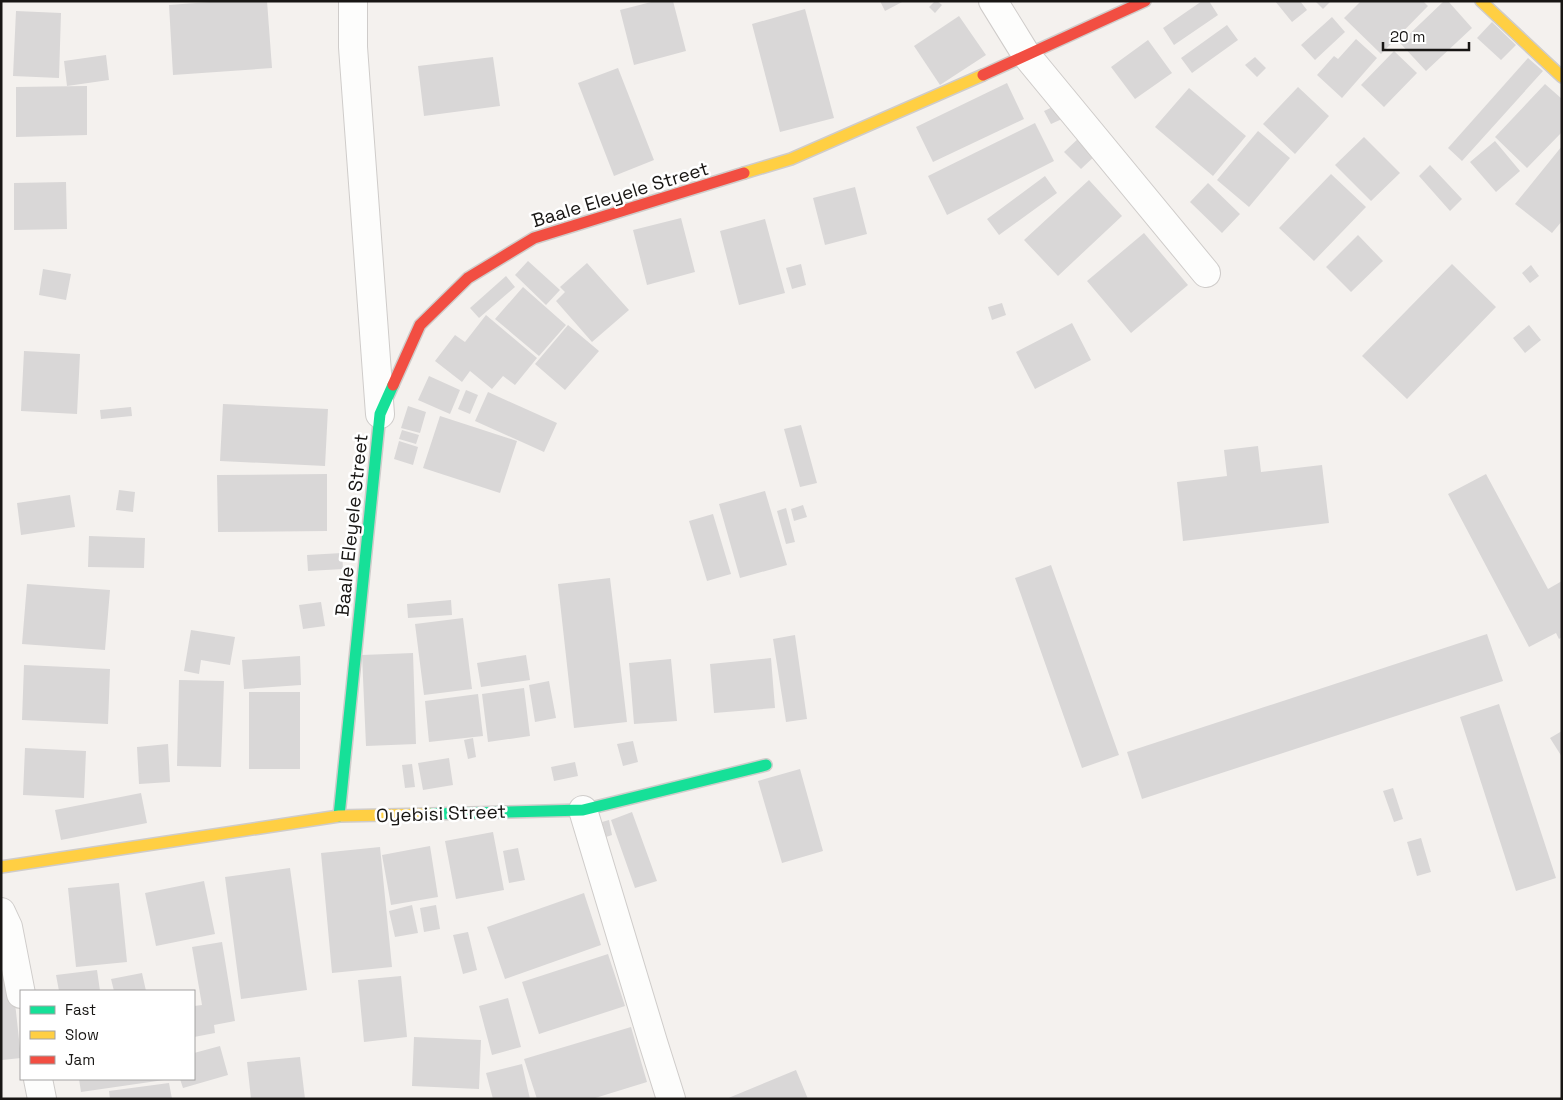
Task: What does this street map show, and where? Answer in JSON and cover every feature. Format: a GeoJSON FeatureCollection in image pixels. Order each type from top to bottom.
{"type":"FeatureCollection","features":[{"type":"Feature","properties":{"kind":"street"},"geometry":{"type":"LineString","coordinates":[[353,1],[353,47],[380,414]]}},
{"type":"Feature","properties":{"kind":"street"},"geometry":{"type":"LineString","coordinates":[[993,1],[1027,56],[1206,273]]}},
{"type":"Feature","properties":{"kind":"street","name":"Baale Eleyele Street"},"geometry":{"type":"LineString","coordinates":[[340,816],[380,414],[420,325],[468,278],[534,238],[792,159],[1027,56],[1145,1]]}},
{"type":"Feature","properties":{"kind":"street"},"geometry":{"type":"LineString","coordinates":[[1481,1],[1562,77]]}},
{"type":"Feature","properties":{"kind":"street","name":"Oyebisi Street"},"geometry":{"type":"LineString","coordinates":[[1,867],[340,816],[583,810],[766,765]]}},
{"type":"Feature","properties":{"kind":"street"},"geometry":{"type":"LineString","coordinates":[[583,810],[671,1099]]}},
{"type":"Feature","properties":{"kind":"street"},"geometry":{"type":"LineString","coordinates":[[1,912],[8,927],[20,990]]}},
{"type":"Feature","properties":{"kind":"street"},"geometry":{"type":"LineString","coordinates":[[38,1080],[42,1099]]}},
{"type":"Feature","properties":{"kind":"building"},"geometry":{"type":"Polygon","coordinates":[[[223,1],[267,1],[272,68],[173,75],[169,5],[223,1]]]}},
{"type":"Feature","properties":{"kind":"building"},"geometry":{"type":"Polygon","coordinates":[[[655,1],[673,1],[686,51],[634,65],[620,10],[655,1]]]}},
{"type":"Feature","properties":{"kind":"building"},"geometry":{"type":"Polygon","coordinates":[[[880,1],[904,1],[885,11],[880,1]]]}},
{"type":"Feature","properties":{"kind":"building"},"geometry":{"type":"Polygon","coordinates":[[[935,1],[942,5],[935,13],[929,7],[935,1]]]}},
{"type":"Feature","properties":{"kind":"building"},"geometry":{"type":"Polygon","coordinates":[[[1202,1],[1209,1],[1218,15],[1174,45],[1163,28],[1202,1]]]}},
{"type":"Feature","properties":{"kind":"building"},"geometry":{"type":"Polygon","coordinates":[[[1275,1],[1300,1],[1307,10],[1292,22],[1275,1]]]}},
{"type":"Feature","properties":{"kind":"building"},"geometry":{"type":"Polygon","coordinates":[[[1315,1],[1331,1],[1323,9],[1315,1]]]}},
{"type":"Feature","properties":{"kind":"building"},"geometry":{"type":"Polygon","coordinates":[[[1361,1],[1423,1],[1428,6],[1381,54],[1344,18],[1361,1]]]}},
{"type":"Feature","properties":{"kind":"building"},"geometry":{"type":"Polygon","coordinates":[[[1444,1],[1448,1],[1472,28],[1426,71],[1400,43],[1444,1]]]}},
{"type":"Feature","properties":{"kind":"building"},"geometry":{"type":"Polygon","coordinates":[[[805,9],[834,118],[780,132],[752,24],[805,9]]]}},
{"type":"Feature","properties":{"kind":"building"},"geometry":{"type":"Polygon","coordinates":[[[16,11],[61,13],[59,78],[13,76],[16,11]]]}},
{"type":"Feature","properties":{"kind":"building"},"geometry":{"type":"Polygon","coordinates":[[[959,16],[986,55],[940,85],[914,46],[959,16]]]}},
{"type":"Feature","properties":{"kind":"building"},"geometry":{"type":"Polygon","coordinates":[[[1332,17],[1345,32],[1315,60],[1301,45],[1332,17]]]}},
{"type":"Feature","properties":{"kind":"building"},"geometry":{"type":"Polygon","coordinates":[[[1492,22],[1516,45],[1501,60],[1477,38],[1492,22]]]}},
{"type":"Feature","properties":{"kind":"building"},"geometry":{"type":"Polygon","coordinates":[[[1227,25],[1238,40],[1192,73],[1181,58],[1227,25]]]}},
{"type":"Feature","properties":{"kind":"building"},"geometry":{"type":"Polygon","coordinates":[[[1356,39],[1377,58],[1342,98],[1317,75],[1334,56],[1338,59],[1356,39]]]}},
{"type":"Feature","properties":{"kind":"building"},"geometry":{"type":"Polygon","coordinates":[[[1148,40],[1172,73],[1135,99],[1111,67],[1148,40]]]}},
{"type":"Feature","properties":{"kind":"building"},"geometry":{"type":"Polygon","coordinates":[[[1394,51],[1417,73],[1384,107],[1361,85],[1394,51]]]}},
{"type":"Feature","properties":{"kind":"building"},"geometry":{"type":"Polygon","coordinates":[[[106,55],[109,80],[67,86],[64,61],[106,55]]]}},
{"type":"Feature","properties":{"kind":"building"},"geometry":{"type":"Polygon","coordinates":[[[493,57],[500,106],[424,116],[418,66],[493,57]]]}},
{"type":"Feature","properties":{"kind":"building"},"geometry":{"type":"Polygon","coordinates":[[[1255,57],[1266,68],[1257,77],[1245,65],[1255,57]]]}},
{"type":"Feature","properties":{"kind":"building"},"geometry":{"type":"Polygon","coordinates":[[[1528,58],[1543,71],[1462,161],[1448,148],[1528,58]]]}},
{"type":"Feature","properties":{"kind":"building"},"geometry":{"type":"Polygon","coordinates":[[[618,68],[654,160],[614,176],[578,83],[618,68]]]}},
{"type":"Feature","properties":{"kind":"building"},"geometry":{"type":"Polygon","coordinates":[[[1007,83],[1024,119],[933,162],[916,127],[1007,83]]]}},
{"type":"Feature","properties":{"kind":"building"},"geometry":{"type":"Polygon","coordinates":[[[1545,84],[1562,99],[1562,132],[1527,168],[1495,137],[1545,84]]]}},
{"type":"Feature","properties":{"kind":"building"},"geometry":{"type":"Polygon","coordinates":[[[87,86],[87,135],[16,137],[16,87],[87,86]]]}},
{"type":"Feature","properties":{"kind":"building"},"geometry":{"type":"Polygon","coordinates":[[[1298,87],[1329,116],[1295,154],[1263,124],[1298,87]]]}},
{"type":"Feature","properties":{"kind":"building"},"geometry":{"type":"Polygon","coordinates":[[[1189,88],[1246,136],[1213,176],[1155,127],[1189,88]]]}},
{"type":"Feature","properties":{"kind":"building"},"geometry":{"type":"Polygon","coordinates":[[[1057,105],[1062,119],[1051,124],[1044,111],[1057,105]]]}},
{"type":"Feature","properties":{"kind":"building"},"geometry":{"type":"Polygon","coordinates":[[[1035,123],[1054,161],[947,215],[928,176],[1035,123]]]}},
{"type":"Feature","properties":{"kind":"building"},"geometry":{"type":"Polygon","coordinates":[[[1258,131],[1290,158],[1249,207],[1217,180],[1258,131]]]}},
{"type":"Feature","properties":{"kind":"building"},"geometry":{"type":"Polygon","coordinates":[[[1081,136],[1098,153],[1081,169],[1064,152],[1081,136]]]}},
{"type":"Feature","properties":{"kind":"building"},"geometry":{"type":"Polygon","coordinates":[[[1364,137],[1400,173],[1371,201],[1335,165],[1364,137]]]}},
{"type":"Feature","properties":{"kind":"building"},"geometry":{"type":"Polygon","coordinates":[[[1495,141],[1520,171],[1496,192],[1470,162],[1495,141]]]}},
{"type":"Feature","properties":{"kind":"building"},"geometry":{"type":"Polygon","coordinates":[[[1562,146],[1562,221],[1552,233],[1515,204],[1562,146]]]}},
{"type":"Feature","properties":{"kind":"building"},"geometry":{"type":"Polygon","coordinates":[[[1430,165],[1462,199],[1450,211],[1419,176],[1430,165]]]}},
{"type":"Feature","properties":{"kind":"building"},"geometry":{"type":"Polygon","coordinates":[[[1331,174],[1366,207],[1314,261],[1279,228],[1331,174]]]}},
{"type":"Feature","properties":{"kind":"building"},"geometry":{"type":"Polygon","coordinates":[[[1045,176],[1057,193],[999,235],[987,219],[1045,176]]]}},
{"type":"Feature","properties":{"kind":"building"},"geometry":{"type":"Polygon","coordinates":[[[1089,180],[1122,216],[1058,276],[1024,240],[1089,180]]]}},
{"type":"Feature","properties":{"kind":"building"},"geometry":{"type":"Polygon","coordinates":[[[66,182],[67,229],[14,230],[14,183],[66,182]]]}},
{"type":"Feature","properties":{"kind":"building"},"geometry":{"type":"Polygon","coordinates":[[[1208,183],[1240,214],[1222,233],[1190,202],[1208,183]]]}},
{"type":"Feature","properties":{"kind":"building"},"geometry":{"type":"Polygon","coordinates":[[[855,187],[867,234],[825,245],[813,198],[855,187]]]}},
{"type":"Feature","properties":{"kind":"building"},"geometry":{"type":"Polygon","coordinates":[[[681,218],[695,272],[647,285],[633,230],[681,218]]]}},
{"type":"Feature","properties":{"kind":"building"},"geometry":{"type":"Polygon","coordinates":[[[765,219],[785,293],[739,305],[720,231],[765,219]]]}},
{"type":"Feature","properties":{"kind":"building"},"geometry":{"type":"Polygon","coordinates":[[[1144,233],[1188,285],[1131,333],[1087,281],[1144,233]]]}},
{"type":"Feature","properties":{"kind":"building"},"geometry":{"type":"Polygon","coordinates":[[[1358,235],[1383,261],[1351,292],[1326,267],[1358,235]]]}},
{"type":"Feature","properties":{"kind":"building"},"geometry":{"type":"Polygon","coordinates":[[[528,261],[560,290],[546,305],[515,275],[528,261]]]}},
{"type":"Feature","properties":{"kind":"building"},"geometry":{"type":"Polygon","coordinates":[[[587,263],[629,310],[592,342],[556,301],[565,292],[560,287],[587,263]]]}},
{"type":"Feature","properties":{"kind":"building"},"geometry":{"type":"Polygon","coordinates":[[[801,264],[806,285],[792,289],[786,268],[801,264]]]}},
{"type":"Feature","properties":{"kind":"building"},"geometry":{"type":"Polygon","coordinates":[[[1452,264],[1496,307],[1407,399],[1362,356],[1452,264]]]}},
{"type":"Feature","properties":{"kind":"building"},"geometry":{"type":"Polygon","coordinates":[[[1531,265],[1539,276],[1530,283],[1522,273],[1531,265]]]}},
{"type":"Feature","properties":{"kind":"building"},"geometry":{"type":"Polygon","coordinates":[[[43,269],[71,274],[66,300],[39,295],[43,269]]]}},
{"type":"Feature","properties":{"kind":"building"},"geometry":{"type":"Polygon","coordinates":[[[506,276],[515,287],[479,318],[470,308],[506,276]]]}},
{"type":"Feature","properties":{"kind":"building"},"geometry":{"type":"Polygon","coordinates":[[[523,287],[566,325],[539,356],[495,319],[523,287]]]}},
{"type":"Feature","properties":{"kind":"building"},"geometry":{"type":"Polygon","coordinates":[[[1002,303],[1006,315],[992,320],[988,307],[1002,303]]]}},
{"type":"Feature","properties":{"kind":"building"},"geometry":{"type":"Polygon","coordinates":[[[486,315],[537,358],[515,385],[503,376],[492,389],[470,371],[462,382],[435,361],[455,335],[465,342],[486,315]]]}},
{"type":"Feature","properties":{"kind":"building"},"geometry":{"type":"Polygon","coordinates":[[[1072,323],[1091,360],[1035,389],[1016,352],[1072,323]]]}},
{"type":"Feature","properties":{"kind":"building"},"geometry":{"type":"Polygon","coordinates":[[[568,325],[599,351],[565,390],[535,364],[568,325]]]}},
{"type":"Feature","properties":{"kind":"building"},"geometry":{"type":"Polygon","coordinates":[[[1529,325],[1541,340],[1525,353],[1513,338],[1529,325]]]}},
{"type":"Feature","properties":{"kind":"building"},"geometry":{"type":"Polygon","coordinates":[[[24,351],[80,354],[77,414],[21,411],[24,351]]]}},
{"type":"Feature","properties":{"kind":"building"},"geometry":{"type":"Polygon","coordinates":[[[429,376],[460,390],[450,414],[418,400],[429,376]]]}},
{"type":"Feature","properties":{"kind":"building"},"geometry":{"type":"Polygon","coordinates":[[[466,390],[478,395],[470,414],[458,409],[466,390]]]}},
{"type":"Feature","properties":{"kind":"building"},"geometry":{"type":"Polygon","coordinates":[[[488,392],[557,423],[544,452],[475,421],[488,392]]]}},
{"type":"Feature","properties":{"kind":"building"},"geometry":{"type":"Polygon","coordinates":[[[223,404],[328,409],[325,466],[220,461],[223,404]]]}},
{"type":"Feature","properties":{"kind":"building"},"geometry":{"type":"Polygon","coordinates":[[[408,406],[426,412],[420,433],[401,428],[408,406]]]}},
{"type":"Feature","properties":{"kind":"building"},"geometry":{"type":"Polygon","coordinates":[[[131,407],[132,416],[101,419],[100,410],[131,407]]]}},
{"type":"Feature","properties":{"kind":"building"},"geometry":{"type":"Polygon","coordinates":[[[440,416],[517,441],[500,493],[423,468],[440,416]]]}},
{"type":"Feature","properties":{"kind":"building"},"geometry":{"type":"Polygon","coordinates":[[[801,425],[817,483],[800,487],[784,429],[801,425]]]}},
{"type":"Feature","properties":{"kind":"building"},"geometry":{"type":"Polygon","coordinates":[[[402,430],[419,435],[416,444],[399,439],[402,430]]]}},
{"type":"Feature","properties":{"kind":"building"},"geometry":{"type":"Polygon","coordinates":[[[399,441],[418,447],[413,465],[394,459],[399,441]]]}},
{"type":"Feature","properties":{"kind":"building"},"geometry":{"type":"Polygon","coordinates":[[[1258,446],[1261,472],[1322,465],[1329,523],[1183,541],[1177,482],[1227,476],[1224,450],[1258,446]]]}},
{"type":"Feature","properties":{"kind":"building"},"geometry":{"type":"Polygon","coordinates":[[[327,474],[327,531],[218,532],[217,475],[327,474]]]}},
{"type":"Feature","properties":{"kind":"building"},"geometry":{"type":"Polygon","coordinates":[[[1486,474],[1548,589],[1562,581],[1562,637],[1559,639],[1556,633],[1529,647],[1448,494],[1486,474]]]}},
{"type":"Feature","properties":{"kind":"building"},"geometry":{"type":"Polygon","coordinates":[[[119,490],[135,492],[133,512],[116,510],[119,490]]]}},
{"type":"Feature","properties":{"kind":"building"},"geometry":{"type":"Polygon","coordinates":[[[765,491],[787,565],[740,578],[719,504],[765,491]]]}},
{"type":"Feature","properties":{"kind":"building"},"geometry":{"type":"Polygon","coordinates":[[[70,495],[75,527],[21,535],[17,503],[70,495]]]}},
{"type":"Feature","properties":{"kind":"building"},"geometry":{"type":"Polygon","coordinates":[[[803,505],[807,517],[794,521],[791,509],[803,505]]]}},
{"type":"Feature","properties":{"kind":"building"},"geometry":{"type":"Polygon","coordinates":[[[786,508],[795,542],[786,544],[777,511],[786,508]]]}},
{"type":"Feature","properties":{"kind":"building"},"geometry":{"type":"Polygon","coordinates":[[[713,514],[731,574],[707,581],[689,521],[713,514]]]}},
{"type":"Feature","properties":{"kind":"building"},"geometry":{"type":"Polygon","coordinates":[[[89,536],[145,538],[144,568],[88,567],[89,536]]]}},
{"type":"Feature","properties":{"kind":"building"},"geometry":{"type":"Polygon","coordinates":[[[342,553],[343,569],[308,571],[307,555],[342,553]]]}},
{"type":"Feature","properties":{"kind":"building"},"geometry":{"type":"Polygon","coordinates":[[[1051,565],[1119,755],[1082,768],[1015,578],[1051,565]]]}},
{"type":"Feature","properties":{"kind":"building"},"geometry":{"type":"Polygon","coordinates":[[[610,578],[627,722],[574,728],[558,584],[610,578]]]}},
{"type":"Feature","properties":{"kind":"building"},"geometry":{"type":"Polygon","coordinates":[[[27,584],[110,590],[105,650],[22,644],[27,584]]]}},
{"type":"Feature","properties":{"kind":"building"},"geometry":{"type":"Polygon","coordinates":[[[451,600],[452,615],[408,618],[407,604],[451,600]]]}},
{"type":"Feature","properties":{"kind":"building"},"geometry":{"type":"Polygon","coordinates":[[[321,602],[325,626],[303,629],[299,605],[321,602]]]}},
{"type":"Feature","properties":{"kind":"building"},"geometry":{"type":"Polygon","coordinates":[[[463,618],[472,689],[424,695],[415,624],[463,618]]]}},
{"type":"Feature","properties":{"kind":"building"},"geometry":{"type":"Polygon","coordinates":[[[191,630],[235,637],[230,665],[201,660],[199,674],[184,671],[191,630]]]}},
{"type":"Feature","properties":{"kind":"building"},"geometry":{"type":"Polygon","coordinates":[[[1487,634],[1503,681],[1142,799],[1127,752],[1487,634]]]}},
{"type":"Feature","properties":{"kind":"building"},"geometry":{"type":"Polygon","coordinates":[[[795,635],[807,719],[786,722],[773,639],[795,635]]]}},
{"type":"Feature","properties":{"kind":"building"},"geometry":{"type":"Polygon","coordinates":[[[413,653],[416,744],[366,746],[362,655],[413,653]]]}},
{"type":"Feature","properties":{"kind":"building"},"geometry":{"type":"Polygon","coordinates":[[[526,655],[530,680],[481,687],[477,663],[526,655]]]}},
{"type":"Feature","properties":{"kind":"building"},"geometry":{"type":"Polygon","coordinates":[[[300,656],[301,685],[244,689],[242,660],[300,656]]]}},
{"type":"Feature","properties":{"kind":"building"},"geometry":{"type":"Polygon","coordinates":[[[771,658],[775,708],[714,713],[710,664],[771,658]]]}},
{"type":"Feature","properties":{"kind":"building"},"geometry":{"type":"Polygon","coordinates":[[[671,659],[677,721],[634,724],[629,663],[671,659]]]}},
{"type":"Feature","properties":{"kind":"building"},"geometry":{"type":"Polygon","coordinates":[[[24,665],[110,669],[108,724],[22,720],[24,665]]]}},
{"type":"Feature","properties":{"kind":"building"},"geometry":{"type":"Polygon","coordinates":[[[179,680],[224,681],[221,767],[177,766],[179,680]]]}},
{"type":"Feature","properties":{"kind":"building"},"geometry":{"type":"Polygon","coordinates":[[[549,681],[556,718],[535,722],[529,685],[549,681]]]}},
{"type":"Feature","properties":{"kind":"building"},"geometry":{"type":"Polygon","coordinates":[[[524,688],[530,736],[488,742],[482,694],[524,688]]]}},
{"type":"Feature","properties":{"kind":"building"},"geometry":{"type":"Polygon","coordinates":[[[249,692],[300,692],[300,769],[249,769],[249,692]]]}},
{"type":"Feature","properties":{"kind":"building"},"geometry":{"type":"Polygon","coordinates":[[[478,694],[483,736],[429,742],[425,701],[478,694]]]}},
{"type":"Feature","properties":{"kind":"building"},"geometry":{"type":"Polygon","coordinates":[[[1499,704],[1556,878],[1516,891],[1460,717],[1499,704]]]}},
{"type":"Feature","properties":{"kind":"building"},"geometry":{"type":"Polygon","coordinates":[[[1562,731],[1562,757],[1550,738],[1562,731]]]}},
{"type":"Feature","properties":{"kind":"building"},"geometry":{"type":"Polygon","coordinates":[[[473,738],[476,757],[468,759],[464,740],[473,738]]]}},
{"type":"Feature","properties":{"kind":"building"},"geometry":{"type":"Polygon","coordinates":[[[633,741],[638,762],[623,766],[617,744],[633,741]]]}},
{"type":"Feature","properties":{"kind":"building"},"geometry":{"type":"Polygon","coordinates":[[[168,744],[170,782],[139,784],[137,747],[168,744]]]}},
{"type":"Feature","properties":{"kind":"building"},"geometry":{"type":"Polygon","coordinates":[[[25,748],[86,751],[84,798],[23,795],[25,748]]]}},
{"type":"Feature","properties":{"kind":"building"},"geometry":{"type":"Polygon","coordinates":[[[449,758],[453,785],[423,790],[418,763],[449,758]]]}},
{"type":"Feature","properties":{"kind":"building"},"geometry":{"type":"Polygon","coordinates":[[[575,762],[578,776],[554,781],[551,767],[575,762]]]}},
{"type":"Feature","properties":{"kind":"building"},"geometry":{"type":"Polygon","coordinates":[[[412,764],[415,787],[405,788],[402,765],[412,764]]]}},
{"type":"Feature","properties":{"kind":"building"},"geometry":{"type":"Polygon","coordinates":[[[800,769],[823,851],[782,863],[758,781],[800,769]]]}},
{"type":"Feature","properties":{"kind":"building"},"geometry":{"type":"Polygon","coordinates":[[[1393,788],[1403,819],[1394,822],[1383,791],[1393,788]]]}},
{"type":"Feature","properties":{"kind":"building"},"geometry":{"type":"Polygon","coordinates":[[[141,793],[147,823],[61,840],[55,810],[141,793]]]}},
{"type":"Feature","properties":{"kind":"building"},"geometry":{"type":"Polygon","coordinates":[[[632,812],[657,881],[635,888],[611,820],[632,812]]]}},
{"type":"Feature","properties":{"kind":"building"},"geometry":{"type":"Polygon","coordinates":[[[609,820],[612,835],[606,837],[602,822],[609,820]]]}},
{"type":"Feature","properties":{"kind":"building"},"geometry":{"type":"Polygon","coordinates":[[[493,832],[504,890],[456,899],[445,841],[493,832]]]}},
{"type":"Feature","properties":{"kind":"building"},"geometry":{"type":"Polygon","coordinates":[[[1421,838],[1431,872],[1417,876],[1407,842],[1421,838]]]}},
{"type":"Feature","properties":{"kind":"building"},"geometry":{"type":"Polygon","coordinates":[[[430,846],[438,897],[391,905],[382,855],[430,846]]]}},
{"type":"Feature","properties":{"kind":"building"},"geometry":{"type":"Polygon","coordinates":[[[380,847],[392,967],[332,973],[321,853],[380,847]]]}},
{"type":"Feature","properties":{"kind":"building"},"geometry":{"type":"Polygon","coordinates":[[[518,848],[525,880],[509,883],[503,851],[518,848]]]}},
{"type":"Feature","properties":{"kind":"building"},"geometry":{"type":"Polygon","coordinates":[[[290,868],[307,990],[241,999],[225,877],[290,868]]]}},
{"type":"Feature","properties":{"kind":"building"},"geometry":{"type":"Polygon","coordinates":[[[204,881],[215,934],[156,946],[145,893],[204,881]]]}},
{"type":"Feature","properties":{"kind":"building"},"geometry":{"type":"Polygon","coordinates":[[[119,883],[127,962],[76,967],[68,888],[119,883]]]}},
{"type":"Feature","properties":{"kind":"building"},"geometry":{"type":"Polygon","coordinates":[[[584,893],[601,945],[505,979],[487,927],[584,893]]]}},
{"type":"Feature","properties":{"kind":"building"},"geometry":{"type":"Polygon","coordinates":[[[412,905],[418,933],[395,937],[389,911],[412,905]]]}},
{"type":"Feature","properties":{"kind":"building"},"geometry":{"type":"Polygon","coordinates":[[[436,905],[440,929],[424,932],[420,908],[436,905]]]}},
{"type":"Feature","properties":{"kind":"building"},"geometry":{"type":"Polygon","coordinates":[[[468,932],[477,970],[463,974],[453,935],[468,932]]]}},
{"type":"Feature","properties":{"kind":"building"},"geometry":{"type":"Polygon","coordinates":[[[222,942],[235,1021],[214,1025],[215,1033],[195,1037],[195,1006],[202,1005],[192,947],[222,942]]]}},
{"type":"Feature","properties":{"kind":"building"},"geometry":{"type":"Polygon","coordinates":[[[9,947],[20,1049],[20,1058],[2,1060],[1,948],[9,947]]]}},
{"type":"Feature","properties":{"kind":"building"},"geometry":{"type":"Polygon","coordinates":[[[608,954],[625,1006],[539,1034],[522,982],[608,954]]]}},
{"type":"Feature","properties":{"kind":"building"},"geometry":{"type":"Polygon","coordinates":[[[97,970],[100,990],[59,990],[56,975],[97,970]]]}},
{"type":"Feature","properties":{"kind":"building"},"geometry":{"type":"Polygon","coordinates":[[[142,973],[146,990],[114,990],[111,979],[142,973]]]}},
{"type":"Feature","properties":{"kind":"building"},"geometry":{"type":"Polygon","coordinates":[[[401,976],[407,1037],[364,1042],[358,980],[401,976]]]}},
{"type":"Feature","properties":{"kind":"building"},"geometry":{"type":"Polygon","coordinates":[[[508,998],[521,1047],[492,1055],[479,1006],[508,998]]]}},
{"type":"Feature","properties":{"kind":"building"},"geometry":{"type":"Polygon","coordinates":[[[631,1027],[647,1082],[592,1099],[537,1099],[524,1059],[631,1027]]]}},
{"type":"Feature","properties":{"kind":"building"},"geometry":{"type":"Polygon","coordinates":[[[414,1037],[481,1040],[479,1089],[412,1086],[414,1037]]]}},
{"type":"Feature","properties":{"kind":"building"},"geometry":{"type":"Polygon","coordinates":[[[220,1046],[228,1075],[183,1088],[180,1080],[195,1080],[195,1053],[220,1046]]]}},
{"type":"Feature","properties":{"kind":"building"},"geometry":{"type":"Polygon","coordinates":[[[300,1057],[305,1099],[251,1099],[247,1062],[300,1057]]]}},
{"type":"Feature","properties":{"kind":"building"},"geometry":{"type":"Polygon","coordinates":[[[522,1064],[530,1099],[493,1099],[486,1073],[522,1064]]]}},
{"type":"Feature","properties":{"kind":"building"},"geometry":{"type":"Polygon","coordinates":[[[796,1070],[808,1099],[726,1099],[796,1070]]]}},
{"type":"Feature","properties":{"kind":"building"},"geometry":{"type":"Polygon","coordinates":[[[79,1080],[164,1080],[81,1092],[79,1080]]]}},
{"type":"Feature","properties":{"kind":"building"},"geometry":{"type":"Polygon","coordinates":[[[169,1083],[172,1099],[110,1099],[109,1091],[169,1083]]]}},
{"type":"Feature","properties":{"kind":"traffic: fast"},"geometry":{"type":"LineString","coordinates":[[339,816],[380,414],[393,385]]}},
{"type":"Feature","properties":{"kind":"traffic: fast"},"geometry":{"type":"LineString","coordinates":[[430,814],[583,810],[766,765]]}},
{"type":"Feature","properties":{"kind":"traffic: slow"},"geometry":{"type":"LineString","coordinates":[[1481,1],[1562,77]]}},
{"type":"Feature","properties":{"kind":"traffic: slow"},"geometry":{"type":"LineString","coordinates":[[744,173],[791,159],[983,75]]}},
{"type":"Feature","properties":{"kind":"traffic: slow"},"geometry":{"type":"LineString","coordinates":[[1,867],[339,816],[430,814]]}},
{"type":"Feature","properties":{"kind":"traffic: jam"},"geometry":{"type":"LineString","coordinates":[[983,75],[1145,1]]}},
{"type":"Feature","properties":{"kind":"traffic: jam"},"geometry":{"type":"LineString","coordinates":[[393,385],[420,325],[468,278],[534,238],[744,173]]}}]}
